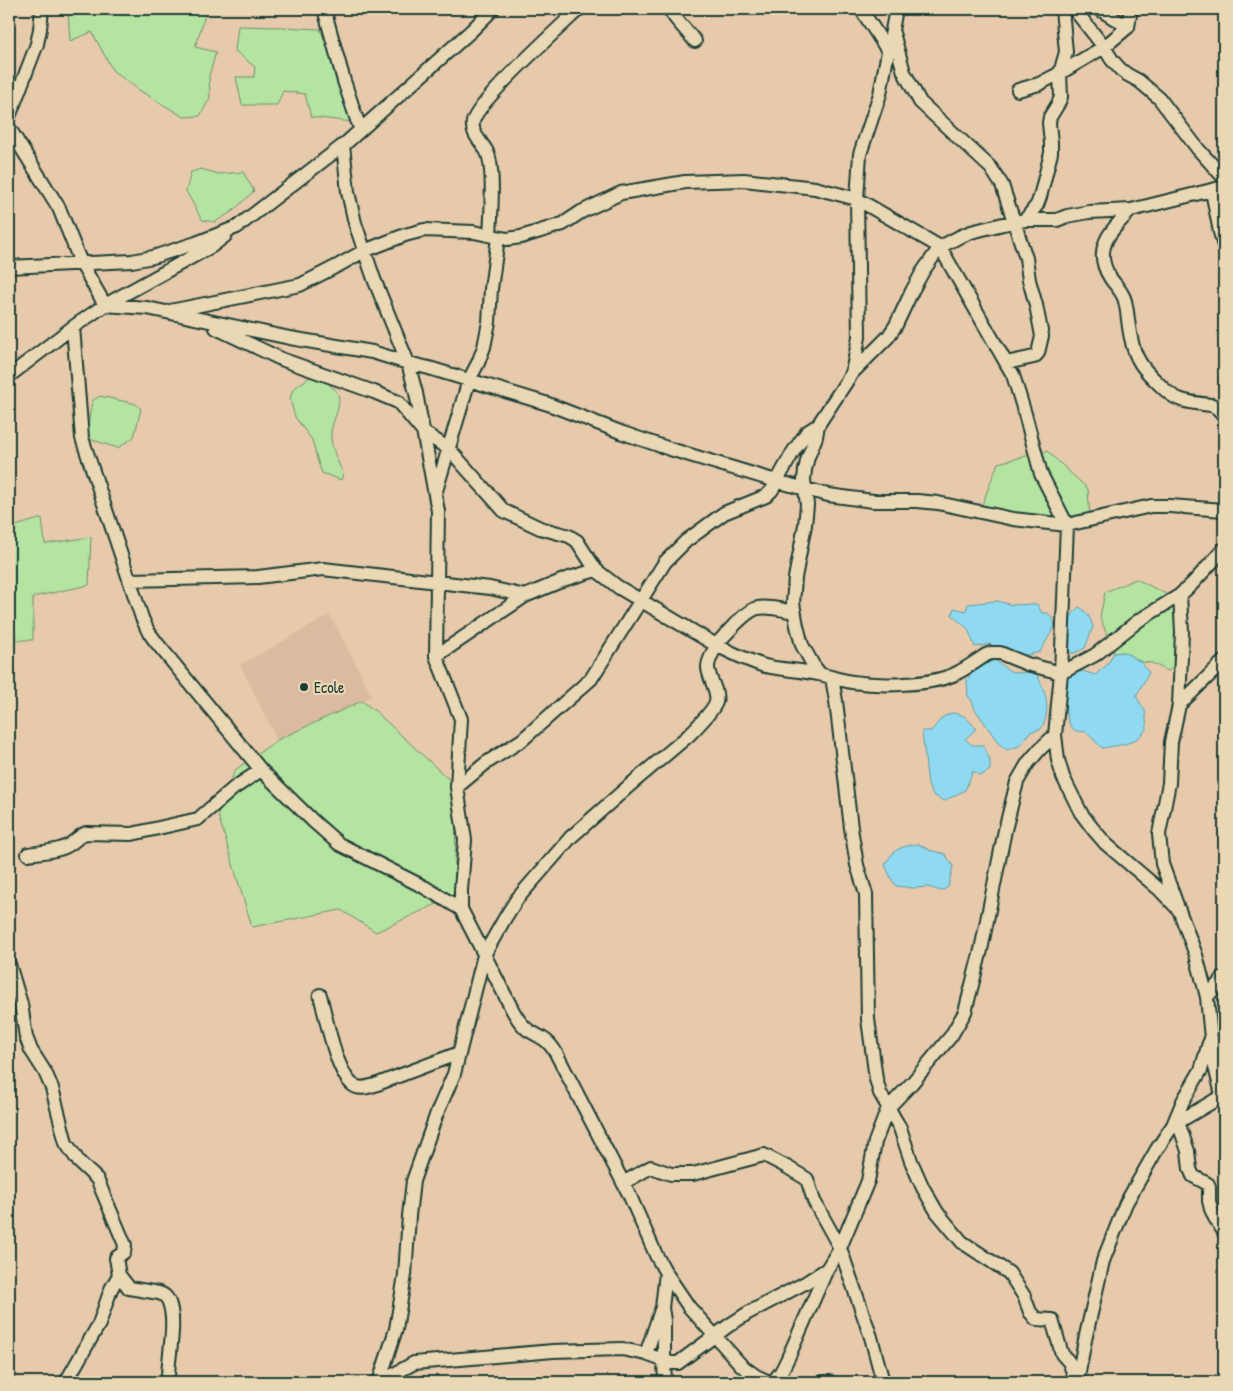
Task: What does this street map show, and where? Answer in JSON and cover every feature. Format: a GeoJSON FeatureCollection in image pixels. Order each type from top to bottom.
{"type":"FeatureCollection","features":[{"type":"Feature","properties":{"kind":"street"},"geometry":{"type":"LineString","coordinates":[[324,9],[344,81],[361,129]]}},
{"type":"Feature","properties":{"kind":"street"},"geometry":{"type":"LineString","coordinates":[[9,376],[73,327],[106,305],[212,246],[361,129],[493,9]]}},
{"type":"Feature","properties":{"kind":"street"},"geometry":{"type":"LineString","coordinates":[[435,494],[469,380],[484,346],[489,322],[494,236],[490,163],[487,153],[474,132],[472,122],[489,97],[579,9]]}},
{"type":"Feature","properties":{"kind":"street"},"geometry":{"type":"LineString","coordinates":[[669,9],[695,41]]}},
{"type":"Feature","properties":{"kind":"street"},"geometry":{"type":"LineString","coordinates":[[861,9],[888,51]]}},
{"type":"Feature","properties":{"kind":"street"},"geometry":{"type":"LineString","coordinates":[[852,373],[859,336],[857,199],[860,154],[880,94],[896,9]]}},
{"type":"Feature","properties":{"kind":"street"},"geometry":{"type":"LineString","coordinates":[[1020,221],[1037,205],[1051,153],[1049,123],[1050,117],[1061,97],[1060,73],[1066,52],[1062,9]]}},
{"type":"Feature","properties":{"kind":"street"},"geometry":{"type":"LineString","coordinates":[[1074,9],[1112,60],[1128,76],[1139,80],[1159,98],[1198,149],[1224,178]]}},
{"type":"Feature","properties":{"kind":"street"},"geometry":{"type":"LineString","coordinates":[[1099,9],[1128,27]]}},
{"type":"Feature","properties":{"kind":"street"},"geometry":{"type":"LineString","coordinates":[[1018,90],[1039,84],[1104,47],[1128,27],[1130,9]]}},
{"type":"Feature","properties":{"kind":"street"},"geometry":{"type":"LineString","coordinates":[[9,117],[37,44],[40,29],[39,10]]}},
{"type":"Feature","properties":{"kind":"street"},"geometry":{"type":"LineString","coordinates":[[892,31],[904,72],[920,102],[995,173],[1020,221],[1029,280],[1042,336],[1038,353],[1034,357],[1006,363]]}},
{"type":"Feature","properties":{"kind":"street"},"geometry":{"type":"LineString","coordinates":[[9,128],[58,208],[81,263],[106,305]]}},
{"type":"Feature","properties":{"kind":"street"},"geometry":{"type":"LineString","coordinates":[[342,145],[348,192],[355,223],[408,363],[416,393],[438,511],[436,656],[461,719],[457,787],[465,840],[461,881],[461,909],[519,1021],[528,1030],[544,1038],[551,1045],[623,1183],[666,1273],[690,1307],[742,1366],[756,1376],[771,1382],[781,1372],[827,1269],[840,1248],[868,1181],[876,1142],[888,1108],[912,1083],[951,1036],[965,1012],[981,950],[1005,830],[1017,782],[1028,763],[1055,735]]}},
{"type":"Feature","properties":{"kind":"street"},"geometry":{"type":"LineString","coordinates":[[166,312],[300,285],[364,251],[405,234],[424,230],[474,232],[507,239],[521,237],[562,224],[581,212],[621,193],[685,182],[744,180],[815,188],[857,199],[940,247],[1013,374],[1041,474],[1066,524],[1061,673],[1055,735],[1058,760],[1063,777],[1087,821],[1106,844],[1160,890],[1179,910]]}},
{"type":"Feature","properties":{"kind":"street"},"geometry":{"type":"LineString","coordinates":[[457,787],[486,763],[522,740],[591,680],[665,562],[686,541],[724,513],[766,496],[772,490],[793,452],[808,432],[818,425],[852,373],[888,337],[896,325],[919,278],[940,247],[959,236],[1003,224],[1020,221],[1057,220],[1089,212],[1132,210],[1218,189],[1224,246]]}},
{"type":"Feature","properties":{"kind":"street"},"geometry":{"type":"LineString","coordinates":[[1132,210],[1107,236],[1103,258],[1105,268],[1124,298],[1131,339],[1138,361],[1164,390],[1175,397],[1181,400],[1212,405],[1224,415]]}},
{"type":"Feature","properties":{"kind":"street"},"geometry":{"type":"LineString","coordinates":[[9,267],[132,261],[153,257],[237,227]]}},
{"type":"Feature","properties":{"kind":"street"},"geometry":{"type":"LineString","coordinates":[[106,305],[147,308],[290,338],[372,352],[548,404],[661,446],[776,482],[828,495],[873,501],[938,503],[1013,519],[1066,524],[1151,506],[1224,510]]}},
{"type":"Feature","properties":{"kind":"street"},"geometry":{"type":"LineString","coordinates":[[199,320],[281,359],[398,402],[423,432],[449,449],[504,511],[540,528],[569,536],[577,541],[596,570],[618,587],[716,645],[766,666],[853,682],[905,684],[932,681],[957,674],[986,655],[1000,653],[1027,664],[1061,673],[1095,655],[1138,621],[1180,595],[1224,549]]}},
{"type":"Feature","properties":{"kind":"street"},"geometry":{"type":"LineString","coordinates":[[73,327],[82,438],[148,631],[261,770],[312,821],[339,844],[424,887],[461,909]]}},
{"type":"Feature","properties":{"kind":"street"},"geometry":{"type":"LineString","coordinates":[[818,425],[805,470],[807,505],[795,578],[793,603],[802,645],[813,665],[826,676],[837,707],[851,828],[857,864],[866,894],[868,1019],[876,1079],[880,1093],[900,1128],[911,1161],[923,1188],[937,1212],[962,1242],[1009,1273],[1024,1296],[1030,1312],[1036,1319],[1052,1320],[1062,1354],[1069,1362],[1077,1382]]}},
{"type":"Feature","properties":{"kind":"street"},"geometry":{"type":"LineString","coordinates":[[130,580],[258,577],[323,569],[490,588],[525,596]]}},
{"type":"Feature","properties":{"kind":"street"},"geometry":{"type":"LineString","coordinates":[[436,656],[525,596],[566,579],[596,570]]}},
{"type":"Feature","properties":{"kind":"street"},"geometry":{"type":"LineString","coordinates":[[1176,1123],[1224,1098],[1213,1059],[1207,997],[1196,955],[1162,864],[1159,834],[1160,821],[1169,783],[1171,742],[1179,705],[1182,652],[1180,595]]}},
{"type":"Feature","properties":{"kind":"street"},"geometry":{"type":"LineString","coordinates":[[380,1382],[396,1329],[400,1307],[405,1275],[413,1181],[437,1112],[454,1074],[484,954],[517,899],[571,837],[688,736],[715,704],[716,695],[708,665],[716,645],[735,624],[756,608],[761,607],[794,612]]}},
{"type":"Feature","properties":{"kind":"street"},"geometry":{"type":"LineString","coordinates":[[1179,705],[1224,660]]}},
{"type":"Feature","properties":{"kind":"street"},"geometry":{"type":"LineString","coordinates":[[28,854],[65,847],[86,833],[132,834],[198,819],[234,788],[261,770]]}},
{"type":"Feature","properties":{"kind":"street"},"geometry":{"type":"LineString","coordinates":[[9,964],[22,1004],[26,1038],[52,1088],[66,1143],[79,1162],[97,1179],[125,1245],[124,1252],[116,1258],[119,1275],[129,1288],[164,1294],[168,1299],[172,1323],[168,1382]]}},
{"type":"Feature","properties":{"kind":"street"},"geometry":{"type":"LineString","coordinates":[[1207,997],[1222,985]]}},
{"type":"Feature","properties":{"kind":"street"},"geometry":{"type":"LineString","coordinates":[[320,995],[338,1063],[344,1075],[354,1085],[365,1088],[376,1086],[459,1053]]}},
{"type":"Feature","properties":{"kind":"street"},"geometry":{"type":"LineString","coordinates":[[1077,1382],[1102,1261],[1126,1203],[1157,1149],[1176,1123],[1183,1101],[1201,1070],[1210,1036]]}},
{"type":"Feature","properties":{"kind":"street"},"geometry":{"type":"LineString","coordinates":[[1176,1123],[1188,1151],[1190,1169],[1193,1176],[1208,1184],[1211,1209],[1224,1232]]}},
{"type":"Feature","properties":{"kind":"street"},"geometry":{"type":"LineString","coordinates":[[623,1183],[651,1167],[671,1174],[693,1174],[760,1156],[768,1156],[807,1179],[814,1201],[840,1248],[871,1337],[883,1382]]}},
{"type":"Feature","properties":{"kind":"street"},"geometry":{"type":"LineString","coordinates":[[380,1382],[414,1363],[553,1350],[622,1349],[646,1354],[671,1363],[678,1363],[748,1313],[805,1283],[827,1269]]}},
{"type":"Feature","properties":{"kind":"street"},"geometry":{"type":"LineString","coordinates":[[646,1354],[662,1308],[666,1273]]}},
{"type":"Feature","properties":{"kind":"street"},"geometry":{"type":"LineString","coordinates":[[66,1382],[99,1324],[111,1289],[119,1275]]}},
{"type":"Feature","properties":{"kind":"street"},"geometry":{"type":"LineString","coordinates":[[662,1308],[666,1382]]}},
{"type":"Feature","properties":{"kind":"street"},"geometry":{"type":"LineString","coordinates":[[823,1382],[830,1382]]}},
{"type":"Feature","properties":{"kind":"shaded area"},"geometry":{"type":"Polygon","coordinates":[[[330,615],[372,696],[277,740],[240,665],[330,615]]]}},
{"type":"Feature","properties":{"kind":"green space"},"geometry":{"type":"Polygon","coordinates":[[[207,9],[195,47],[216,52],[209,76],[210,98],[200,116],[184,117],[142,92],[113,71],[92,32],[70,41],[68,10],[207,9]]]}},
{"type":"Feature","properties":{"kind":"green space"},"geometry":{"type":"Polygon","coordinates":[[[238,26],[320,29],[344,90],[352,122],[311,117],[305,94],[283,91],[277,105],[242,105],[236,77],[254,77],[255,67],[235,51],[238,26]]]}},
{"type":"Feature","properties":{"kind":"green space"},"geometry":{"type":"Polygon","coordinates":[[[201,169],[219,174],[243,172],[254,191],[233,211],[215,222],[202,220],[186,191],[191,172],[201,169]]]}},
{"type":"Feature","properties":{"kind":"green space"},"geometry":{"type":"Polygon","coordinates":[[[310,377],[326,382],[336,391],[338,396],[338,408],[332,426],[331,438],[343,474],[341,480],[322,473],[312,440],[295,417],[290,399],[293,389],[310,377]]]}},
{"type":"Feature","properties":{"kind":"green space"},"geometry":{"type":"Polygon","coordinates":[[[100,396],[136,404],[141,409],[134,437],[118,448],[86,438],[92,401],[100,396]]]}},
{"type":"Feature","properties":{"kind":"green space"},"geometry":{"type":"Polygon","coordinates":[[[1047,451],[1088,489],[1090,519],[1064,521],[980,510],[998,463],[1047,451]]]}},
{"type":"Feature","properties":{"kind":"green space"},"geometry":{"type":"Polygon","coordinates":[[[42,518],[45,544],[91,537],[89,585],[33,597],[33,640],[17,640],[9,623],[9,528],[42,518]]]}},
{"type":"Feature","properties":{"kind":"green space"},"geometry":{"type":"Polygon","coordinates":[[[1136,579],[1174,598],[1180,662],[1168,671],[1152,663],[1141,662],[1124,652],[1114,653],[1100,617],[1105,592],[1136,579]]]}},
{"type":"Feature","properties":{"kind":"green space"},"geometry":{"type":"Polygon","coordinates":[[[362,701],[457,787],[454,896],[376,932],[341,910],[252,927],[218,815],[235,770],[277,740],[362,701]]]}},
{"type":"Feature","properties":{"kind":"water"},"geometry":{"type":"Polygon","coordinates":[[[997,601],[1012,605],[1037,604],[1042,613],[1048,613],[1054,625],[1040,652],[1023,656],[992,647],[990,644],[975,647],[968,629],[952,615],[954,608],[966,611],[968,604],[997,601]]]}},
{"type":"Feature","properties":{"kind":"water"},"geometry":{"type":"Polygon","coordinates":[[[1079,607],[1085,611],[1093,627],[1085,648],[1075,653],[1070,653],[1065,635],[1066,628],[1071,617],[1079,607]]]}},
{"type":"Feature","properties":{"kind":"water"},"geometry":{"type":"Polygon","coordinates":[[[1124,652],[1141,662],[1149,673],[1136,696],[1145,711],[1147,728],[1143,734],[1133,741],[1102,748],[1086,732],[1076,731],[1070,726],[1065,707],[1067,675],[1083,671],[1095,675],[1107,665],[1114,653],[1124,652]]]}},
{"type":"Feature","properties":{"kind":"water"},"geometry":{"type":"Polygon","coordinates":[[[993,658],[1012,671],[1021,673],[1035,672],[1045,693],[1047,708],[1041,729],[1030,732],[1019,746],[1007,750],[999,744],[968,696],[967,679],[983,662],[993,658]]]}},
{"type":"Feature","properties":{"kind":"water"},"geometry":{"type":"Polygon","coordinates":[[[952,713],[966,718],[976,729],[965,739],[972,745],[983,745],[990,760],[990,770],[980,776],[973,771],[965,790],[944,801],[933,795],[928,785],[922,731],[931,731],[943,717],[952,713]]]}},
{"type":"Feature","properties":{"kind":"water"},"geometry":{"type":"Polygon","coordinates":[[[918,844],[929,850],[945,854],[953,866],[948,887],[941,891],[928,887],[896,886],[885,865],[891,855],[898,849],[918,844]]]}},
{"type":"Feature","properties":{"kind":"place","name":"Ecole"},"geometry":{"type":"Point","coordinates":[304,687]}}]}
